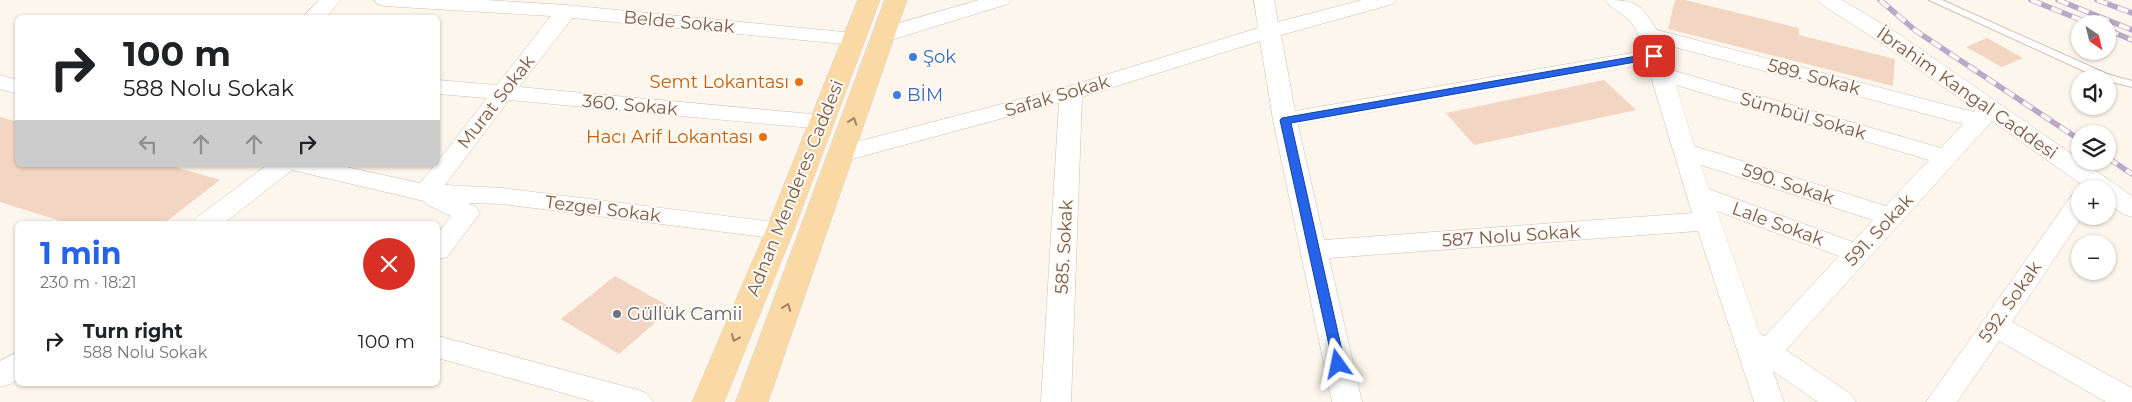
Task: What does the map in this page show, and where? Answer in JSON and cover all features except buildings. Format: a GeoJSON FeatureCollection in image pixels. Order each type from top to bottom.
{"type":"FeatureCollection","features":[{"type":"Feature","properties":{"kind":"main road","name":"Adnan Menderes Caddesi"},"geometry":{"type":"LineString","coordinates":[[708,402],[780,230],[869,0]]}},
{"type":"Feature","properties":{"kind":"main road","name":"Adnan Menderes Caddesi"},"geometry":{"type":"LineString","coordinates":[[754,401],[896,0]]}},
{"type":"Feature","properties":{"kind":"street"},"geometry":{"type":"LineString","coordinates":[[315,15],[331,0]]}},
{"type":"Feature","properties":{"kind":"street","name":"Belde Sokak"},"geometry":{"type":"LineString","coordinates":[[384,0],[566,11],[854,38]]}},
{"type":"Feature","properties":{"kind":"street"},"geometry":{"type":"LineString","coordinates":[[884,35],[1001,0]]}},
{"type":"Feature","properties":{"kind":"street"},"geometry":{"type":"LineString","coordinates":[[1264,0],[1285,120],[1347,402]]}},
{"type":"Feature","properties":{"kind":"street","name":"Safak Sokak"},"geometry":{"type":"LineString","coordinates":[[841,154],[1071,93],[1270,31],[1386,0]]}},
{"type":"Feature","properties":{"kind":"street"},"geometry":{"type":"LineString","coordinates":[[1615,0],[1637,15],[1655,54],[1684,151],[1708,221],[1758,346],[1769,402]]}},
{"type":"Feature","properties":{"kind":"street","name":"İbrahim Kangal Caddesi"},"geometry":{"type":"LineString","coordinates":[[1828,0],[1891,39],[1985,114],[2081,180]]}},
{"type":"Feature","properties":{"kind":"street","name":"Murat Sokak"},"geometry":{"type":"LineString","coordinates":[[426,193],[566,11]]}},
{"type":"Feature","properties":{"kind":"street"},"geometry":{"type":"LineString","coordinates":[[1285,120],[1655,54]]}},
{"type":"Feature","properties":{"kind":"street","name":"589. Sokak"},"geometry":{"type":"LineString","coordinates":[[1655,54],[1985,114]]}},
{"type":"Feature","properties":{"kind":"street","name":"Sümbül Sokak"},"geometry":{"type":"LineString","coordinates":[[1655,54],[1946,157]]}},
{"type":"Feature","properties":{"kind":"street"},"geometry":{"type":"LineString","coordinates":[[0,82],[15,86]]}},
{"type":"Feature","properties":{"kind":"street","name":"360. Sokak"},"geometry":{"type":"LineString","coordinates":[[440,87],[822,122]]}},
{"type":"Feature","properties":{"kind":"street","name":"585. Sokak"},"geometry":{"type":"LineString","coordinates":[[1056,402],[1071,93]]}},
{"type":"Feature","properties":{"kind":"street","name":"591. Sokak"},"geometry":{"type":"LineString","coordinates":[[1758,346],[1857,254],[1985,114]]}},
{"type":"Feature","properties":{"kind":"street","name":"590. Sokak"},"geometry":{"type":"LineString","coordinates":[[1684,151],[1891,217]]}},
{"type":"Feature","properties":{"kind":"street"},"geometry":{"type":"LineString","coordinates":[[209,221],[281,167]]}},
{"type":"Feature","properties":{"kind":"street"},"geometry":{"type":"LineString","coordinates":[[310,167],[426,193],[467,213],[440,247]]}},
{"type":"Feature","properties":{"kind":"street","name":"Tezgel Sokak"},"geometry":{"type":"LineString","coordinates":[[426,193],[502,196],[780,230]]}},
{"type":"Feature","properties":{"kind":"street","name":"Lale Sokak"},"geometry":{"type":"LineString","coordinates":[[1700,195],[1857,254]]}},
{"type":"Feature","properties":{"kind":"street","name":"İbrahim Kangal Caddesi"},"geometry":{"type":"LineString","coordinates":[[2116,200],[2132,208]]}},
{"type":"Feature","properties":{"kind":"street","name":"587 Nolu Sokak"},"geometry":{"type":"LineString","coordinates":[[1314,250],[1708,221]]}},
{"type":"Feature","properties":{"kind":"street","name":"592. Sokak"},"geometry":{"type":"LineString","coordinates":[[1941,402],[1994,325],[2071,222]]}},
{"type":"Feature","properties":{"kind":"street"},"geometry":{"type":"LineString","coordinates":[[1994,325],[2132,402]]}},
{"type":"Feature","properties":{"kind":"street"},"geometry":{"type":"LineString","coordinates":[[1758,346],[1841,402]]}},
{"type":"Feature","properties":{"kind":"street"},"geometry":{"type":"LineString","coordinates":[[440,348],[638,402]]}},
{"type":"Feature","properties":{"kind":"street"},"geometry":{"type":"LineString","coordinates":[[0,376],[15,365]]}},
{"type":"Feature","properties":{"kind":"lane"},"geometry":{"type":"LineString","coordinates":[[1934,0],[2103,76],[2132,84]]}},
{"type":"Feature","properties":{"kind":"railway"},"geometry":{"type":"LineString","coordinates":[[1880,0],[1916,31],[2071,134]]}},
{"type":"Feature","properties":{"kind":"railway"},"geometry":{"type":"LineString","coordinates":[[2031,0],[2071,16]]}},
{"type":"Feature","properties":{"kind":"railway"},"geometry":{"type":"LineString","coordinates":[[2058,0],[2132,30]]}},
{"type":"Feature","properties":{"kind":"railway"},"geometry":{"type":"LineString","coordinates":[[2097,0],[2132,13]]}},
{"type":"Feature","properties":{"kind":"railway"},"geometry":{"type":"LineString","coordinates":[[2116,33],[2132,40]]}},
{"type":"Feature","properties":{"kind":"railway"},"geometry":{"type":"LineString","coordinates":[[2116,163],[2132,174]]}},
{"type":"Feature","properties":{"kind":"place","name":"Şok"},"geometry":{"type":"Point","coordinates":[913,57]}},
{"type":"Feature","properties":{"kind":"place","name":"Semt Lokantası"},"geometry":{"type":"Point","coordinates":[799,82]}},
{"type":"Feature","properties":{"kind":"place","name":"BİM"},"geometry":{"type":"Point","coordinates":[897,95]}},
{"type":"Feature","properties":{"kind":"place","name":"Hacı Arif Lokantası"},"geometry":{"type":"Point","coordinates":[763,137]}},
{"type":"Feature","properties":{"kind":"place","name":"Güllük Camii"},"geometry":{"type":"Point","coordinates":[617,314]}},
{"type":"Feature","properties":{"kind":"route"},"geometry":{"type":"LineString","coordinates":[[1338,364],[1285,120],[1654,56]]}}]}
